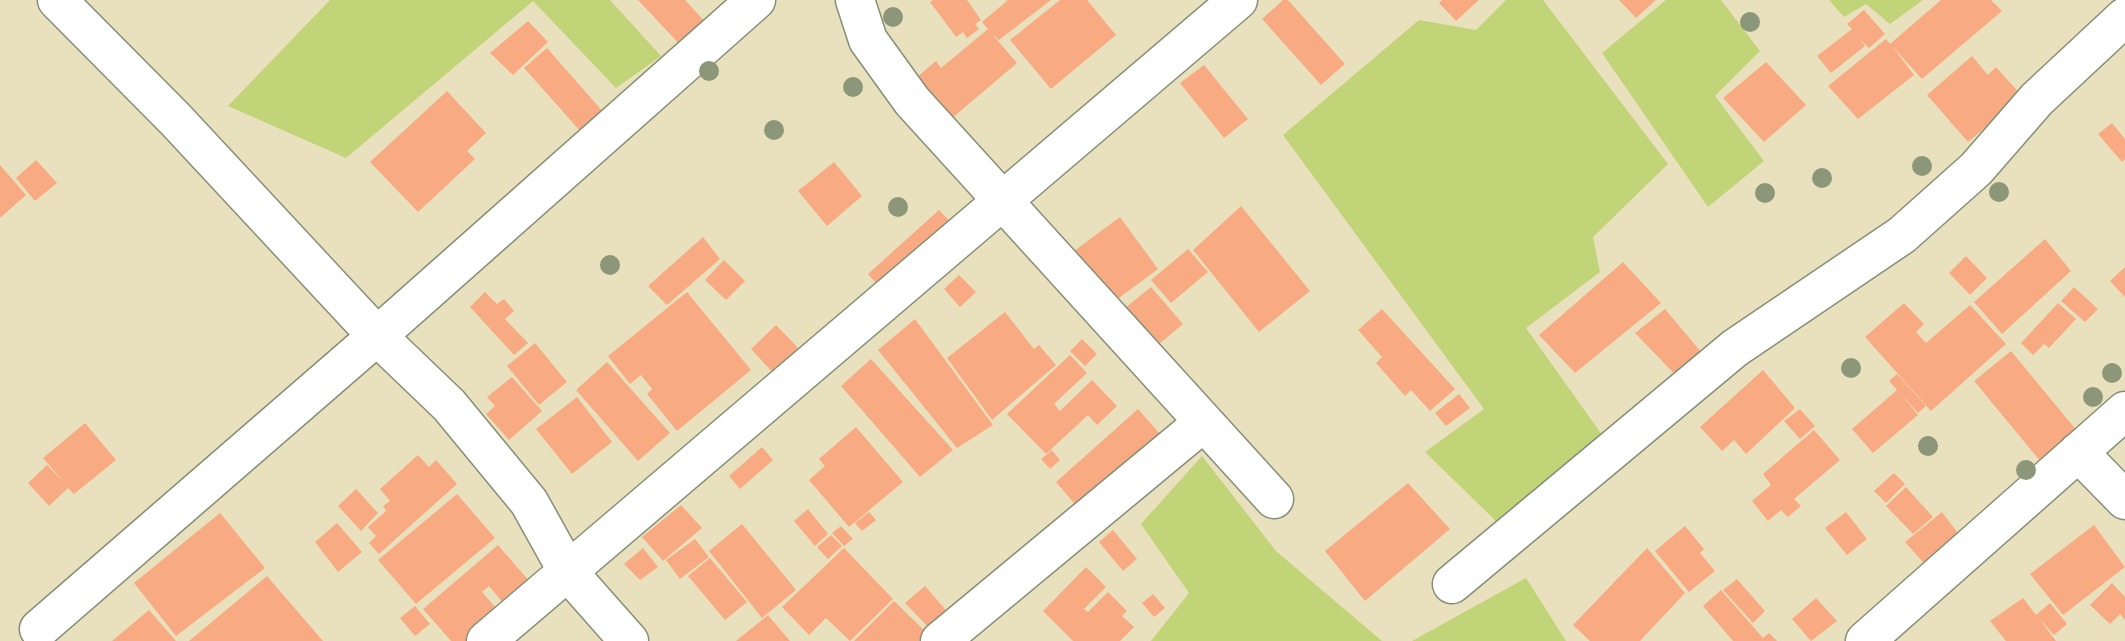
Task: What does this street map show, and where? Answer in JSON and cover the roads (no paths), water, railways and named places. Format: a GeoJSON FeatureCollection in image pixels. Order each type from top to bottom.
{"type":"FeatureCollection","features":[{"type":"Feature","properties":{"kind":"street"},"geometry":{"type":"LineString","coordinates":[[57,0],[176,120],[377,337],[449,405],[521,492],[568,572],[629,641]]}},
{"type":"Feature","properties":{"kind":"street"},"geometry":{"type":"LineString","coordinates":[[39,629],[377,337],[756,0]]}},
{"type":"Feature","properties":{"kind":"street"},"geometry":{"type":"LineString","coordinates":[[855,0],[868,40],[905,91],[1002,202],[1274,499]]}},
{"type":"Feature","properties":{"kind":"street"},"geometry":{"type":"LineString","coordinates":[[486,641],[1238,0]]}},
{"type":"Feature","properties":{"kind":"street"},"geometry":{"type":"LineString","coordinates":[[1452,584],[1735,348],[1902,235],[1976,169],[2037,99],[2125,17]]}},
{"type":"Feature","properties":{"kind":"street"},"geometry":{"type":"LineString","coordinates":[[1865,641],[2125,411]]}},
{"type":"Feature","properties":{"kind":"street"},"geometry":{"type":"LineString","coordinates":[[940,641],[1204,422]]}},
{"type":"Feature","properties":{"kind":"street"},"geometry":{"type":"LineString","coordinates":[[2078,452],[2125,500]]}}]}
